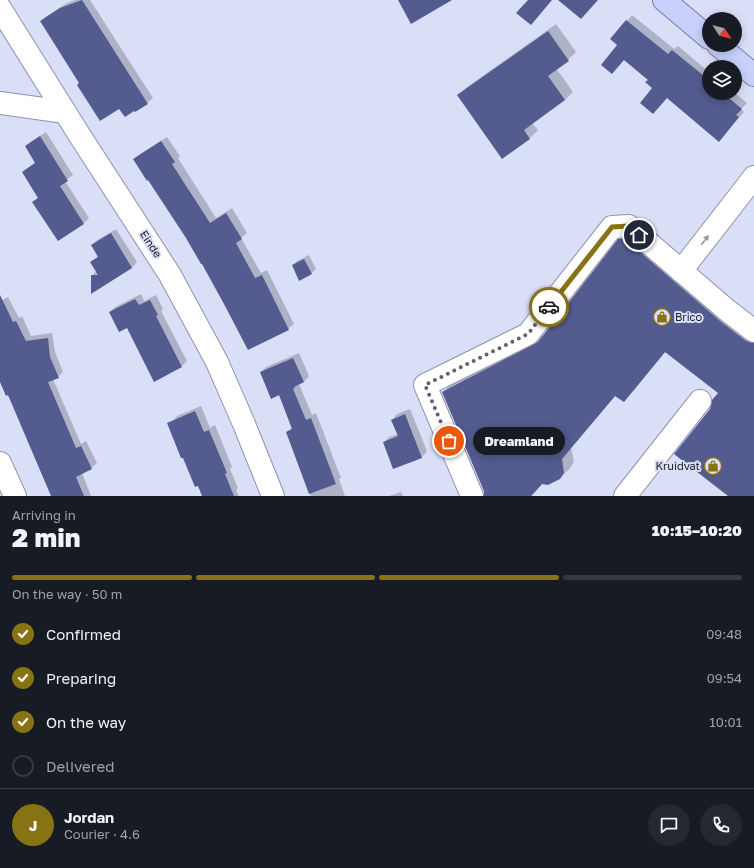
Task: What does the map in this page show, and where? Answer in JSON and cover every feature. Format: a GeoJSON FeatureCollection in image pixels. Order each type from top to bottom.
{"type":"FeatureCollection","features":[{"type":"Feature","properties":{"kind":"main road"},"geometry":{"type":"LineString","coordinates":[[664,0],[702,32]]}},
{"type":"Feature","properties":{"kind":"main road"},"geometry":{"type":"LineString","coordinates":[[726,52],[754,75]]}},
{"type":"Feature","properties":{"kind":"street","name":"Einde"},"geometry":{"type":"LineString","coordinates":[[0,8],[170,275],[217,362],[273,496]]}},
{"type":"Feature","properties":{"kind":"street"},"geometry":{"type":"LineString","coordinates":[[0,103],[66,112]]}},
{"type":"Feature","properties":{"kind":"street"},"geometry":{"type":"LineString","coordinates":[[681,271],[754,177]]}},
{"type":"Feature","properties":{"kind":"street"},"geometry":{"type":"LineString","coordinates":[[472,496],[425,385],[528,334],[612,227],[629,226],[728,311],[754,331]]}},
{"type":"Feature","properties":{"kind":"street"},"geometry":{"type":"LineString","coordinates":[[626,496],[700,400]]}},
{"type":"Feature","properties":{"kind":"street"},"geometry":{"type":"LineString","coordinates":[[0,463],[14,496]]}},
{"type":"Feature","properties":{"kind":"building"},"geometry":{"type":"Polygon","coordinates":[[[82,0],[148,104],[125,117],[119,109],[100,121],[77,85],[79,83],[40,21],[60,8],[82,0]]]}},
{"type":"Feature","properties":{"kind":"building"},"geometry":{"type":"Polygon","coordinates":[[[398,0],[452,0],[411,24],[398,0]]]}},
{"type":"Feature","properties":{"kind":"building"},"geometry":{"type":"Polygon","coordinates":[[[528,0],[552,0],[531,25],[516,13],[528,0]]]}},
{"type":"Feature","properties":{"kind":"building"},"geometry":{"type":"Polygon","coordinates":[[[558,0],[598,0],[581,19],[558,0]]]}},
{"type":"Feature","properties":{"kind":"building"},"geometry":{"type":"Polygon","coordinates":[[[626,20],[668,54],[672,50],[702,74],[702,100],[731,100],[742,109],[736,115],[739,117],[719,142],[667,98],[653,114],[640,103],[652,88],[645,82],[648,80],[624,60],[612,74],[601,65],[617,45],[610,39],[626,20]]]}},
{"type":"Feature","properties":{"kind":"building"},"geometry":{"type":"Polygon","coordinates":[[[548,31],[569,61],[548,76],[565,100],[524,130],[530,139],[502,159],[457,95],[548,31]]]}},
{"type":"Feature","properties":{"kind":"building"},"geometry":{"type":"Polygon","coordinates":[[[40,136],[68,181],[60,186],[84,224],[58,241],[32,202],[38,198],[22,172],[35,163],[25,146],[40,136]]]}},
{"type":"Feature","properties":{"kind":"building"},"geometry":{"type":"Polygon","coordinates":[[[161,141],[175,162],[172,164],[210,223],[226,213],[242,239],[236,243],[255,278],[262,275],[289,330],[248,350],[202,264],[133,159],[161,141]]]}},
{"type":"Feature","properties":{"kind":"building"},"geometry":{"type":"Polygon","coordinates":[[[111,233],[132,268],[91,294],[91,275],[98,275],[90,262],[98,257],[91,245],[111,233]]]}},
{"type":"Feature","properties":{"kind":"building"},"geometry":{"type":"Polygon","coordinates":[[[618,239],[625,239],[720,321],[746,341],[754,343],[754,496],[728,496],[674,454],[710,409],[712,400],[718,393],[665,352],[624,402],[615,396],[562,459],[564,473],[560,479],[548,485],[542,484],[531,496],[484,496],[484,491],[442,392],[538,342],[618,239]]]}},
{"type":"Feature","properties":{"kind":"building"},"geometry":{"type":"Polygon","coordinates":[[[304,259],[312,274],[299,281],[292,265],[304,259]]]}},
{"type":"Feature","properties":{"kind":"building"},"geometry":{"type":"Polygon","coordinates":[[[0,295],[13,322],[16,321],[26,341],[48,338],[50,357],[59,378],[48,382],[76,448],[81,446],[92,469],[76,477],[84,496],[51,496],[8,395],[6,396],[0,382],[0,295]]]}},
{"type":"Feature","properties":{"kind":"building"},"geometry":{"type":"Polygon","coordinates":[[[135,299],[139,305],[150,300],[158,315],[156,316],[182,367],[154,382],[127,328],[119,332],[109,312],[135,299]]]}},
{"type":"Feature","properties":{"kind":"building"},"geometry":{"type":"Polygon","coordinates":[[[293,358],[304,382],[293,389],[306,420],[311,418],[336,484],[309,494],[286,432],[292,429],[279,395],[271,399],[260,372],[293,358]]]}},
{"type":"Feature","properties":{"kind":"building"},"geometry":{"type":"Polygon","coordinates":[[[195,411],[204,432],[209,430],[227,473],[225,474],[234,496],[202,496],[198,486],[195,487],[183,458],[181,458],[167,423],[195,411]]]}},
{"type":"Feature","properties":{"kind":"building"},"geometry":{"type":"Polygon","coordinates":[[[405,414],[422,458],[393,469],[383,442],[398,436],[391,420],[405,414]]]}},
{"type":"Feature","properties":{"kind":"way so far"},"geometry":{"type":"LineString","coordinates":[[449,441],[425,385],[528,334],[549,307]]}},
{"type":"Feature","properties":{"kind":"place","name":"Brico"},"geometry":{"type":"Point","coordinates":[662,317]}},
{"type":"Feature","properties":{"kind":"place","name":"Dreamland"},"geometry":{"type":"Point","coordinates":[449,441]}},
{"type":"Feature","properties":{"kind":"place","name":"Kruidvat"},"geometry":{"type":"Point","coordinates":[713,466]}},
{"type":"Feature","properties":{"kind":"route"},"geometry":{"type":"LineString","coordinates":[[549,307],[612,227],[629,226],[639,235]]}}]}
